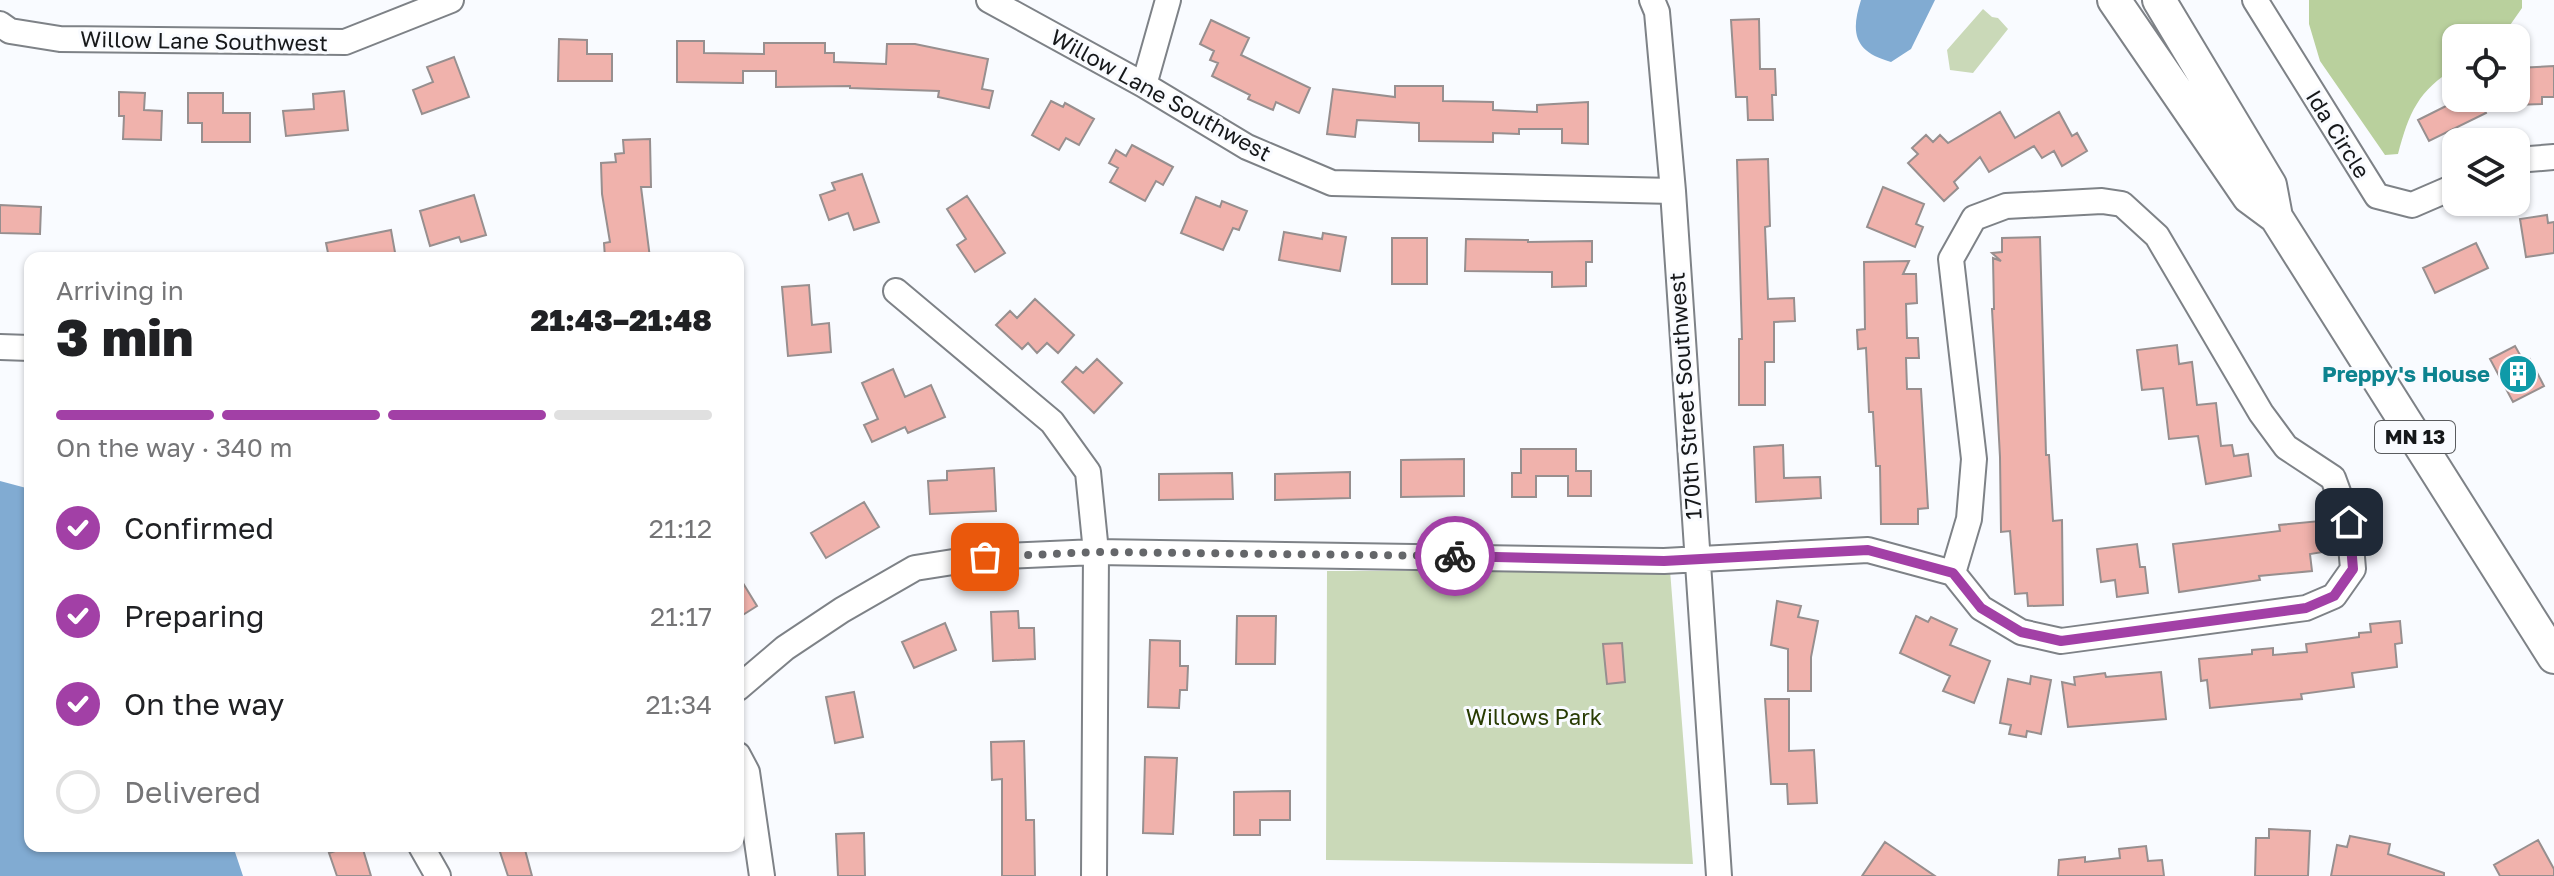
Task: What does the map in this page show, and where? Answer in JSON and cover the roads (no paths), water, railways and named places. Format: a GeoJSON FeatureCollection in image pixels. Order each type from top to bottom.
{"type":"FeatureCollection","features":[{"type":"Feature","properties":{"kind":"main road","name":"MN 13"},"geometry":{"type":"LineString","coordinates":[[2114,0],[2249,197],[2276,217],[2554,657]]}},
{"type":"Feature","properties":{"kind":"main road","name":"MN 13"},"geometry":{"type":"LineString","coordinates":[[2159,0],[2270,185],[2276,217]]}},
{"type":"Feature","properties":{"kind":"street","name":"Willow Lane Southwest"},"geometry":{"type":"LineString","coordinates":[[0,24],[10,31],[60,39],[345,42],[451,0]]}},
{"type":"Feature","properties":{"kind":"street","name":"Willow Lane Southwest"},"geometry":{"type":"LineString","coordinates":[[989,0],[1144,85],[1247,147],[1332,183],[1673,191]]}},
{"type":"Feature","properties":{"kind":"street"},"geometry":{"type":"LineString","coordinates":[[1144,85],[1168,0]]}},
{"type":"Feature","properties":{"kind":"street","name":"Ida Circle"},"geometry":{"type":"LineString","coordinates":[[2255,0],[2377,196],[2412,205],[2442,192]]}},
{"type":"Feature","properties":{"kind":"street","name":"170th Street Southwest"},"geometry":{"type":"LineString","coordinates":[[1656,4],[1673,191],[1719,876]]}},
{"type":"Feature","properties":{"kind":"street"},"geometry":{"type":"LineString","coordinates":[[2530,159],[2554,157]]}},
{"type":"Feature","properties":{"kind":"street"},"geometry":{"type":"LineString","coordinates":[[744,683],[785,648],[842,610],[915,568],[985,557],[1096,552],[1664,561],[1868,550],[1953,573],[1981,608],[2021,632],[2061,641],[2306,608],[2334,596],[2353,569],[2349,522],[2333,478],[2286,447],[2261,413],[2157,236],[2122,204],[2102,201],[2006,206],[1974,218],[1951,259],[1974,459],[1969,519],[1953,573]]}},
{"type":"Feature","properties":{"kind":"street"},"geometry":{"type":"LineString","coordinates":[[896,291],[1052,422],[1088,472],[1096,552],[1094,876]]}},
{"type":"Feature","properties":{"kind":"street"},"geometry":{"type":"LineString","coordinates":[[0,347],[24,348]]}},
{"type":"Feature","properties":{"kind":"street"},"geometry":{"type":"LineString","coordinates":[[744,766],[762,876]]}},
{"type":"Feature","properties":{"kind":"street"},"geometry":{"type":"LineString","coordinates":[[424,852],[438,876]]}},
{"type":"Feature","properties":{"kind":"water"},"geometry":{"type":"Polygon","coordinates":[[[1861,0],[1935,0],[1911,49],[1891,62],[1870,53],[1858,40],[1856,23],[1861,0]]]}},
{"type":"Feature","properties":{"kind":"water"},"geometry":{"type":"Polygon","coordinates":[[[0,481],[24,487],[24,852],[235,852],[243,876],[0,876],[0,481]]]}},
{"type":"Feature","properties":{"kind":"place","name":"Preppy's House"},"geometry":{"type":"Point","coordinates":[2518,374]}},
{"type":"Feature","properties":{"kind":"park label","name":"Willows Park"},"geometry":{"type":"Point","coordinates":[1534,717]}}]}
